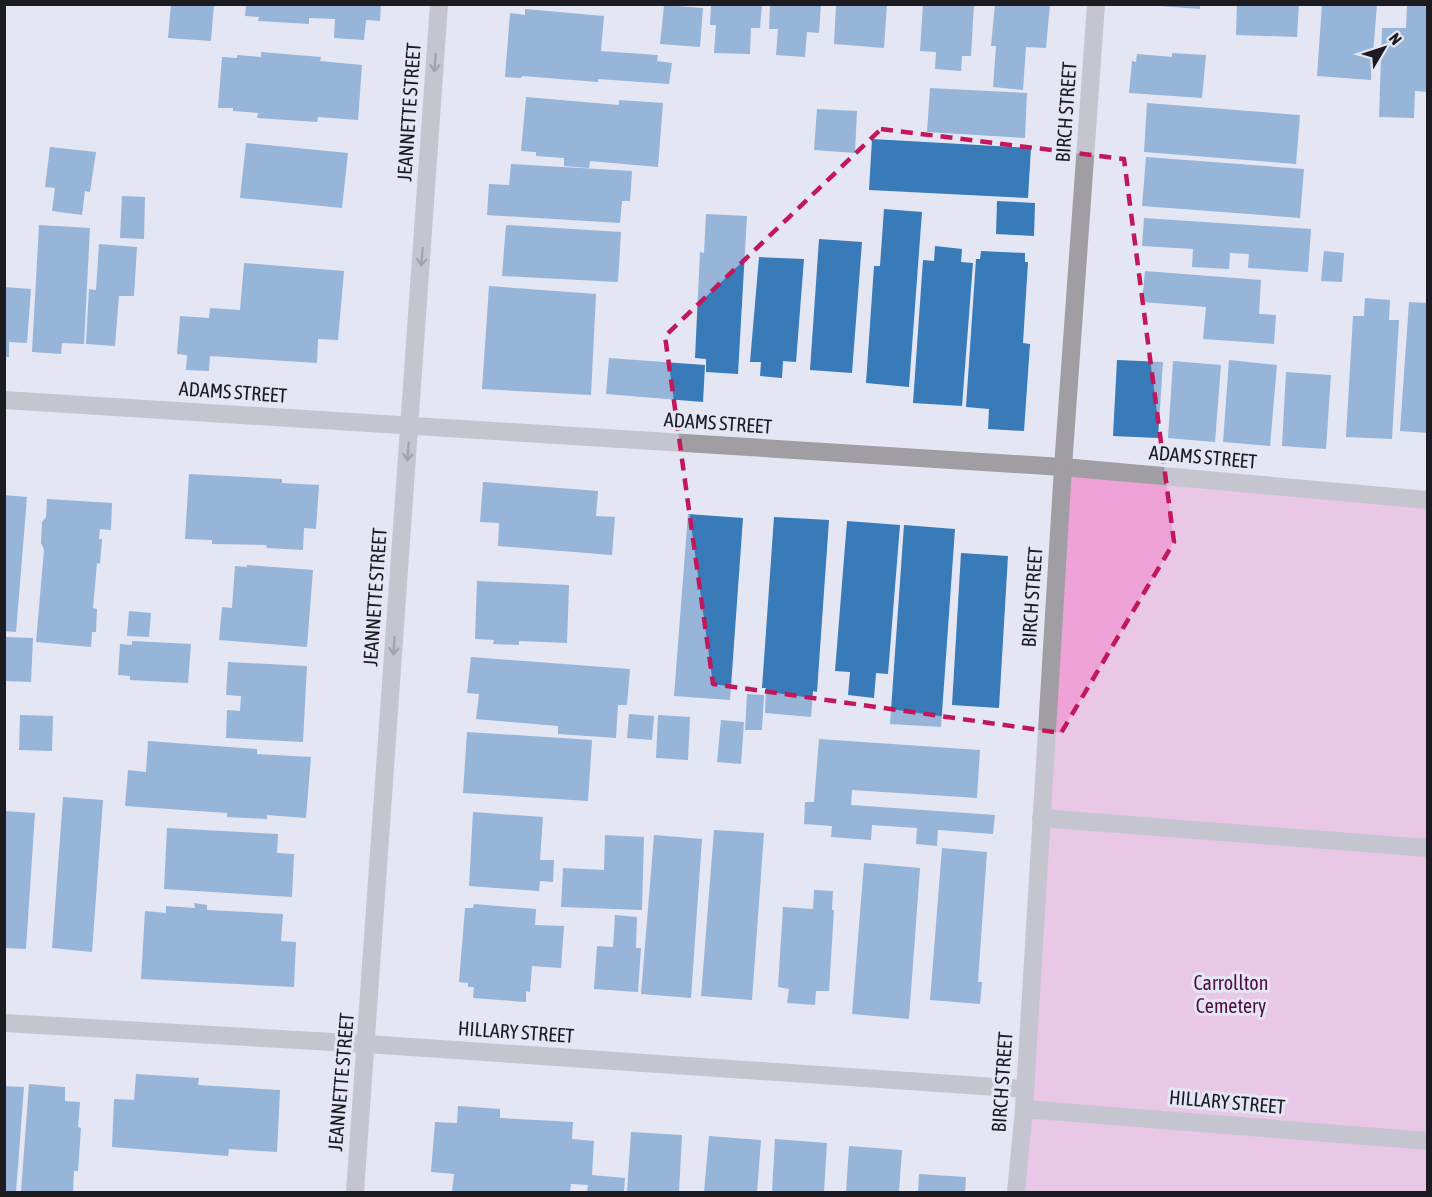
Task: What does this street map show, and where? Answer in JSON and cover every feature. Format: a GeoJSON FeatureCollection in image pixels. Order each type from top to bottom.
{"type":"FeatureCollection","features":[{"type":"Feature","properties":{"kind":"street","name":"JEANNETTE STREET"},"geometry":{"type":"LineString","coordinates":[[355,1192],[439,4]]}},
{"type":"Feature","properties":{"kind":"street","name":"BIRCH STREET"},"geometry":{"type":"LineString","coordinates":[[1016,1192],[1024,1109],[1063,467],[1096,4]]}},
{"type":"Feature","properties":{"kind":"street","name":"ADAMS STREET"},"geometry":{"type":"LineString","coordinates":[[4,400],[1063,467],[1428,500]]}},
{"type":"Feature","properties":{"kind":"street"},"geometry":{"type":"LineString","coordinates":[[1041,818],[1428,848]]}},
{"type":"Feature","properties":{"kind":"street","name":"HILLARY STREET"},"geometry":{"type":"LineString","coordinates":[[4,1023],[367,1044],[1025,1089]]}},
{"type":"Feature","properties":{"kind":"street","name":"HILLARY STREET"},"geometry":{"type":"LineString","coordinates":[[1024,1109],[1428,1141]]}},
{"type":"Feature","properties":{"kind":"highlighted area"},"geometry":{"type":"Polygon","coordinates":[[[881,129],[1124,159],[1174,542],[1061,733],[713,684],[665,336],[881,129]]]}},
{"type":"Feature","properties":{"kind":"green space","name":"Carrollton Cemetery"},"geometry":{"type":"Polygon","coordinates":[[[1063,467],[1427,497],[1427,1192],[1022,1192],[1063,467]]]}},
{"type":"Feature","properties":{"kind":"building"},"geometry":{"type":"Polygon","coordinates":[[[171,4],[214,4],[211,41],[168,38],[171,4]]]}},
{"type":"Feature","properties":{"kind":"building"},"geometry":{"type":"Polygon","coordinates":[[[246,4],[381,4],[380,21],[366,20],[364,40],[334,38],[335,19],[309,18],[309,24],[258,21],[259,17],[245,16],[246,4]]]}},
{"type":"Feature","properties":{"kind":"building"},"geometry":{"type":"Polygon","coordinates":[[[711,4],[762,4],[760,28],[751,28],[750,54],[714,53],[716,25],[710,25],[711,4]]]}},
{"type":"Feature","properties":{"kind":"building"},"geometry":{"type":"Polygon","coordinates":[[[770,4],[821,4],[819,33],[807,32],[805,57],[776,55],[778,29],[769,29],[770,4]]]}},
{"type":"Feature","properties":{"kind":"building"},"geometry":{"type":"Polygon","coordinates":[[[836,4],[887,4],[884,48],[834,44],[836,4]]]}},
{"type":"Feature","properties":{"kind":"building"},"geometry":{"type":"Polygon","coordinates":[[[923,4],[974,4],[971,56],[962,56],[961,71],[935,69],[936,52],[920,51],[923,4]]]}},
{"type":"Feature","properties":{"kind":"building"},"geometry":{"type":"Polygon","coordinates":[[[995,4],[1050,4],[1046,48],[1026,47],[1023,90],[993,87],[996,46],[991,46],[995,4]]]}},
{"type":"Feature","properties":{"kind":"building"},"geometry":{"type":"Polygon","coordinates":[[[1160,4],[1200,4],[1200,9],[1160,6],[1160,4]]]}},
{"type":"Feature","properties":{"kind":"building"},"geometry":{"type":"Polygon","coordinates":[[[1237,4],[1299,4],[1297,37],[1236,35],[1237,4]]]}},
{"type":"Feature","properties":{"kind":"building"},"geometry":{"type":"Polygon","coordinates":[[[1322,4],[1377,4],[1371,80],[1317,76],[1322,4]]]}},
{"type":"Feature","properties":{"kind":"building"},"geometry":{"type":"Polygon","coordinates":[[[1407,4],[1428,4],[1428,92],[1415,91],[1414,118],[1379,117],[1382,28],[1406,28],[1407,4]]]}},
{"type":"Feature","properties":{"kind":"building"},"geometry":{"type":"Polygon","coordinates":[[[664,5],[703,8],[700,47],[660,44],[664,5]]]}},
{"type":"Feature","properties":{"kind":"building"},"geometry":{"type":"Polygon","coordinates":[[[525,9],[604,16],[601,51],[658,55],[657,61],[672,63],[669,84],[598,79],[598,82],[522,76],[521,78],[505,77],[510,13],[525,15],[525,9]]]}},
{"type":"Feature","properties":{"kind":"building"},"geometry":{"type":"Polygon","coordinates":[[[261,52],[321,57],[320,61],[362,65],[358,120],[318,117],[317,122],[257,118],[258,113],[233,111],[233,108],[218,108],[222,57],[237,58],[237,55],[261,57],[261,52]]]}},
{"type":"Feature","properties":{"kind":"building"},"geometry":{"type":"Polygon","coordinates":[[[1172,53],[1206,55],[1202,98],[1129,93],[1132,61],[1136,62],[1137,54],[1172,57],[1172,53]]]}},
{"type":"Feature","properties":{"kind":"building"},"geometry":{"type":"Polygon","coordinates":[[[930,88],[1027,93],[1025,138],[927,132],[930,88]]]}},
{"type":"Feature","properties":{"kind":"building"},"geometry":{"type":"Polygon","coordinates":[[[526,97],[619,105],[619,100],[663,103],[658,167],[590,161],[589,168],[564,166],[564,158],[536,156],[536,152],[521,151],[526,97]]]}},
{"type":"Feature","properties":{"kind":"building"},"geometry":{"type":"Polygon","coordinates":[[[1147,103],[1300,115],[1296,164],[1144,152],[1147,103]]]}},
{"type":"Feature","properties":{"kind":"building"},"geometry":{"type":"Polygon","coordinates":[[[817,109],[857,111],[855,153],[814,150],[817,109]]]}},
{"type":"Feature","properties":{"kind":"building"},"geometry":{"type":"Polygon","coordinates":[[[872,139],[1031,148],[1028,198],[869,190],[872,139]]]}},
{"type":"Feature","properties":{"kind":"building"},"geometry":{"type":"Polygon","coordinates":[[[246,143],[348,153],[342,208],[240,198],[246,143]]]}},
{"type":"Feature","properties":{"kind":"building"},"geometry":{"type":"Polygon","coordinates":[[[50,147],[96,152],[90,192],[85,191],[82,215],[52,211],[55,188],[45,187],[50,147]]]}},
{"type":"Feature","properties":{"kind":"building"},"geometry":{"type":"Polygon","coordinates":[[[1146,157],[1304,169],[1300,218],[1142,206],[1146,157]]]}},
{"type":"Feature","properties":{"kind":"building"},"geometry":{"type":"Polygon","coordinates":[[[511,164],[632,171],[630,201],[622,201],[620,223],[487,215],[489,184],[509,185],[511,164]]]}},
{"type":"Feature","properties":{"kind":"building"},"geometry":{"type":"Polygon","coordinates":[[[122,196],[145,197],[144,239],[120,238],[122,196]]]}},
{"type":"Feature","properties":{"kind":"building"},"geometry":{"type":"Polygon","coordinates":[[[997,201],[1035,203],[1034,236],[996,234],[997,201]]]}},
{"type":"Feature","properties":{"kind":"building"},"geometry":{"type":"Polygon","coordinates":[[[884,209],[922,212],[909,387],[866,383],[874,266],[880,266],[884,209]]]}},
{"type":"Feature","properties":{"kind":"building"},"geometry":{"type":"Polygon","coordinates":[[[706,214],[747,216],[738,374],[706,372],[706,359],[695,358],[700,252],[704,253],[706,214]]]}},
{"type":"Feature","properties":{"kind":"building"},"geometry":{"type":"Polygon","coordinates":[[[1144,218],[1311,229],[1308,272],[1248,268],[1249,254],[1230,253],[1229,269],[1192,267],[1193,249],[1142,246],[1144,218]]]}},
{"type":"Feature","properties":{"kind":"building"},"geometry":{"type":"Polygon","coordinates":[[[39,225],[90,228],[84,344],[62,343],[61,354],[32,352],[39,225]]]}},
{"type":"Feature","properties":{"kind":"building"},"geometry":{"type":"Polygon","coordinates":[[[506,225],[621,232],[618,282],[502,276],[506,225]]]}},
{"type":"Feature","properties":{"kind":"building"},"geometry":{"type":"Polygon","coordinates":[[[819,239],[862,242],[852,373],[810,370],[819,239]]]}},
{"type":"Feature","properties":{"kind":"building"},"geometry":{"type":"Polygon","coordinates":[[[99,244],[137,247],[134,296],[119,296],[115,346],[86,344],[89,289],[96,290],[99,244]]]}},
{"type":"Feature","properties":{"kind":"building"},"geometry":{"type":"Polygon","coordinates":[[[935,246],[962,249],[961,262],[973,263],[962,406],[913,403],[923,260],[934,261],[935,246]]]}},
{"type":"Feature","properties":{"kind":"building"},"geometry":{"type":"Polygon","coordinates":[[[981,251],[1025,253],[1025,262],[1028,262],[1023,343],[1030,344],[1024,431],[988,429],[989,409],[966,407],[976,259],[980,259],[981,251]]]}},
{"type":"Feature","properties":{"kind":"building"},"geometry":{"type":"Polygon","coordinates":[[[1324,251],[1344,253],[1342,282],[1321,281],[1324,251]]]}},
{"type":"Feature","properties":{"kind":"building"},"geometry":{"type":"Polygon","coordinates":[[[759,257],[804,259],[796,362],[783,361],[782,378],[760,376],[761,362],[750,362],[759,257]]]}},
{"type":"Feature","properties":{"kind":"building"},"geometry":{"type":"Polygon","coordinates":[[[244,263],[344,271],[338,340],[318,339],[317,363],[210,356],[209,371],[186,370],[187,355],[177,354],[180,316],[209,318],[210,308],[240,310],[244,263]]]}},
{"type":"Feature","properties":{"kind":"building"},"geometry":{"type":"Polygon","coordinates":[[[1145,271],[1261,280],[1259,314],[1276,315],[1274,344],[1203,339],[1206,307],[1142,302],[1145,271]]]}},
{"type":"Feature","properties":{"kind":"building"},"geometry":{"type":"Polygon","coordinates":[[[489,286],[596,294],[591,395],[482,389],[489,286]]]}},
{"type":"Feature","properties":{"kind":"building"},"geometry":{"type":"Polygon","coordinates":[[[4,287],[31,289],[27,343],[9,342],[9,357],[4,357],[4,287]]]}},
{"type":"Feature","properties":{"kind":"building"},"geometry":{"type":"Polygon","coordinates":[[[1365,298],[1390,300],[1389,320],[1399,320],[1392,439],[1346,437],[1353,316],[1364,316],[1365,298]]]}},
{"type":"Feature","properties":{"kind":"building"},"geometry":{"type":"Polygon","coordinates":[[[1409,302],[1428,303],[1428,433],[1400,431],[1409,302]]]}},
{"type":"Feature","properties":{"kind":"building"},"geometry":{"type":"Polygon","coordinates":[[[609,358],[705,365],[703,402],[606,394],[609,358]]]}},
{"type":"Feature","properties":{"kind":"building"},"geometry":{"type":"Polygon","coordinates":[[[1117,360],[1163,362],[1158,438],[1113,436],[1117,360]]]}},
{"type":"Feature","properties":{"kind":"building"},"geometry":{"type":"Polygon","coordinates":[[[1229,360],[1277,365],[1270,446],[1223,442],[1229,360]]]}},
{"type":"Feature","properties":{"kind":"building"},"geometry":{"type":"Polygon","coordinates":[[[1173,361],[1221,365],[1215,442],[1168,438],[1173,361]]]}},
{"type":"Feature","properties":{"kind":"building"},"geometry":{"type":"Polygon","coordinates":[[[1286,372],[1331,375],[1326,449],[1282,446],[1286,372]]]}},
{"type":"Feature","properties":{"kind":"building"},"geometry":{"type":"Polygon","coordinates":[[[189,474],[282,479],[282,483],[319,485],[316,529],[304,528],[303,550],[267,548],[266,545],[212,544],[212,540],[185,539],[189,474]]]}},
{"type":"Feature","properties":{"kind":"building"},"geometry":{"type":"Polygon","coordinates":[[[483,482],[598,491],[596,516],[615,517],[612,555],[498,546],[499,523],[480,522],[483,482]]]}},
{"type":"Feature","properties":{"kind":"building"},"geometry":{"type":"Polygon","coordinates":[[[4,495],[27,497],[16,632],[4,631],[4,495]]]}},
{"type":"Feature","properties":{"kind":"building"},"geometry":{"type":"Polygon","coordinates":[[[47,499],[112,503],[111,530],[100,529],[99,539],[102,539],[100,564],[97,563],[93,608],[97,609],[96,632],[92,632],[91,647],[36,642],[44,550],[41,543],[42,522],[46,517],[47,499]]]}},
{"type":"Feature","properties":{"kind":"building"},"geometry":{"type":"Polygon","coordinates":[[[688,514],[743,518],[730,700],[674,696],[688,514]]]}},
{"type":"Feature","properties":{"kind":"building"},"geometry":{"type":"Polygon","coordinates":[[[774,517],[829,520],[817,692],[813,691],[811,717],[765,713],[766,688],[762,688],[774,517]]]}},
{"type":"Feature","properties":{"kind":"building"},"geometry":{"type":"Polygon","coordinates":[[[847,521],[900,525],[888,674],[876,673],[874,698],[848,695],[850,672],[835,671],[847,521]]]}},
{"type":"Feature","properties":{"kind":"building"},"geometry":{"type":"Polygon","coordinates":[[[904,525],[955,529],[941,727],[890,724],[904,525]]]}},
{"type":"Feature","properties":{"kind":"building"},"geometry":{"type":"Polygon","coordinates":[[[961,553],[1008,556],[999,708],[952,705],[961,553]]]}},
{"type":"Feature","properties":{"kind":"building"},"geometry":{"type":"Polygon","coordinates":[[[247,565],[313,570],[307,647],[219,640],[222,607],[232,608],[235,566],[247,567],[247,565]]]}},
{"type":"Feature","properties":{"kind":"building"},"geometry":{"type":"Polygon","coordinates":[[[477,581],[569,585],[567,643],[519,641],[519,645],[493,644],[494,640],[475,639],[477,581]]]}},
{"type":"Feature","properties":{"kind":"building"},"geometry":{"type":"Polygon","coordinates":[[[129,611],[151,613],[149,637],[127,636],[129,611]]]}},
{"type":"Feature","properties":{"kind":"building"},"geometry":{"type":"Polygon","coordinates":[[[4,637],[33,638],[31,682],[4,681],[4,637]]]}},
{"type":"Feature","properties":{"kind":"building"},"geometry":{"type":"Polygon","coordinates":[[[132,641],[191,644],[188,683],[130,680],[130,676],[118,675],[120,644],[132,645],[132,641]]]}},
{"type":"Feature","properties":{"kind":"building"},"geometry":{"type":"Polygon","coordinates":[[[471,657],[630,669],[627,705],[618,705],[616,738],[558,734],[558,726],[476,719],[479,694],[467,693],[471,657]]]}},
{"type":"Feature","properties":{"kind":"building"},"geometry":{"type":"Polygon","coordinates":[[[228,662],[307,666],[303,742],[226,738],[227,710],[240,711],[241,696],[226,695],[228,662]]]}},
{"type":"Feature","properties":{"kind":"building"},"geometry":{"type":"Polygon","coordinates":[[[747,694],[764,695],[762,730],[745,730],[747,694]]]}},
{"type":"Feature","properties":{"kind":"building"},"geometry":{"type":"Polygon","coordinates":[[[629,714],[654,716],[652,740],[627,738],[629,714]]]}},
{"type":"Feature","properties":{"kind":"building"},"geometry":{"type":"Polygon","coordinates":[[[20,715],[53,716],[52,751],[19,750],[20,715]]]}},
{"type":"Feature","properties":{"kind":"building"},"geometry":{"type":"Polygon","coordinates":[[[658,715],[690,717],[688,760],[656,758],[658,715]]]}},
{"type":"Feature","properties":{"kind":"building"},"geometry":{"type":"Polygon","coordinates":[[[721,720],[744,722],[741,764],[717,762],[721,720]]]}},
{"type":"Feature","properties":{"kind":"building"},"geometry":{"type":"Polygon","coordinates":[[[467,732],[592,740],[588,801],[463,793],[467,732]]]}},
{"type":"Feature","properties":{"kind":"building"},"geometry":{"type":"Polygon","coordinates":[[[819,739],[980,750],[977,798],[852,790],[851,805],[995,815],[993,834],[938,830],[937,846],[916,844],[917,828],[872,825],[871,840],[831,837],[832,826],[804,824],[805,802],[814,802],[819,739]]]}},
{"type":"Feature","properties":{"kind":"building"},"geometry":{"type":"Polygon","coordinates":[[[148,741],[257,749],[257,754],[311,757],[306,818],[267,815],[267,819],[227,817],[227,813],[125,806],[128,770],[146,772],[148,741]]]}},
{"type":"Feature","properties":{"kind":"building"},"geometry":{"type":"Polygon","coordinates":[[[63,797],[103,800],[92,952],[52,948],[63,797]]]}},
{"type":"Feature","properties":{"kind":"building"},"geometry":{"type":"Polygon","coordinates":[[[4,811],[35,813],[26,949],[4,948],[4,811]]]}},
{"type":"Feature","properties":{"kind":"building"},"geometry":{"type":"Polygon","coordinates":[[[473,812],[543,817],[540,860],[554,860],[553,882],[540,881],[539,891],[469,886],[473,812]]]}},
{"type":"Feature","properties":{"kind":"building"},"geometry":{"type":"Polygon","coordinates":[[[167,828],[278,834],[277,853],[294,854],[292,897],[164,889],[167,828]]]}},
{"type":"Feature","properties":{"kind":"building"},"geometry":{"type":"Polygon","coordinates":[[[714,830],[764,833],[752,1000],[701,996],[714,830]]]}},
{"type":"Feature","properties":{"kind":"building"},"geometry":{"type":"Polygon","coordinates":[[[605,835],[644,837],[642,910],[561,907],[563,868],[604,870],[605,835]]]}},
{"type":"Feature","properties":{"kind":"building"},"geometry":{"type":"Polygon","coordinates":[[[654,835],[702,839],[691,998],[641,994],[654,835]]]}},
{"type":"Feature","properties":{"kind":"building"},"geometry":{"type":"Polygon","coordinates":[[[942,848],[987,852],[978,982],[982,982],[980,1004],[930,1000],[942,848]]]}},
{"type":"Feature","properties":{"kind":"building"},"geometry":{"type":"Polygon","coordinates":[[[864,863],[920,868],[909,1019],[852,1014],[864,863]]]}},
{"type":"Feature","properties":{"kind":"building"},"geometry":{"type":"Polygon","coordinates":[[[814,890],[833,891],[829,991],[816,991],[815,1005],[787,1003],[789,989],[778,987],[783,907],[813,909],[814,890]]]}},
{"type":"Feature","properties":{"kind":"building"},"geometry":{"type":"Polygon","coordinates":[[[194,903],[207,905],[207,910],[283,914],[281,941],[296,942],[294,987],[141,979],[145,911],[166,913],[166,906],[195,908],[194,903]]]}},
{"type":"Feature","properties":{"kind":"building"},"geometry":{"type":"Polygon","coordinates":[[[474,904],[536,909],[535,925],[564,926],[561,968],[532,966],[530,992],[526,991],[526,1002],[473,998],[474,987],[468,987],[468,983],[459,982],[465,908],[473,908],[474,904]]]}},
{"type":"Feature","properties":{"kind":"building"},"geometry":{"type":"Polygon","coordinates":[[[615,915],[637,917],[636,948],[641,948],[638,992],[594,989],[597,946],[613,947],[615,915]]]}},
{"type":"Feature","properties":{"kind":"building"},"geometry":{"type":"Polygon","coordinates":[[[136,1074],[199,1078],[198,1085],[280,1090],[277,1152],[229,1149],[228,1156],[112,1147],[114,1099],[134,1100],[136,1074]]]}},
{"type":"Feature","properties":{"kind":"building"},"geometry":{"type":"Polygon","coordinates":[[[29,1084],[65,1087],[65,1101],[80,1102],[78,1171],[74,1171],[73,1192],[21,1192],[29,1084]]]}},
{"type":"Feature","properties":{"kind":"building"},"geometry":{"type":"Polygon","coordinates":[[[4,1086],[24,1087],[16,1192],[4,1192],[4,1086]]]}},
{"type":"Feature","properties":{"kind":"building"},"geometry":{"type":"Polygon","coordinates":[[[458,1106],[500,1109],[500,1118],[573,1122],[572,1139],[594,1141],[592,1175],[625,1178],[624,1192],[587,1192],[588,1185],[571,1184],[570,1192],[452,1192],[454,1174],[431,1172],[435,1122],[457,1123],[458,1106]]]}},
{"type":"Feature","properties":{"kind":"building"},"geometry":{"type":"Polygon","coordinates":[[[631,1132],[682,1135],[679,1192],[627,1192],[631,1132]]]}},
{"type":"Feature","properties":{"kind":"building"},"geometry":{"type":"Polygon","coordinates":[[[709,1136],[761,1140],[757,1192],[704,1192],[709,1136]]]}},
{"type":"Feature","properties":{"kind":"building"},"geometry":{"type":"Polygon","coordinates":[[[775,1139],[827,1143],[824,1192],[772,1192],[775,1139]]]}},
{"type":"Feature","properties":{"kind":"building"},"geometry":{"type":"Polygon","coordinates":[[[849,1146],[902,1150],[899,1192],[846,1192],[849,1146]]]}},
{"type":"Feature","properties":{"kind":"building"},"geometry":{"type":"Polygon","coordinates":[[[919,1174],[966,1177],[965,1192],[918,1192],[919,1174]]]}}]}
